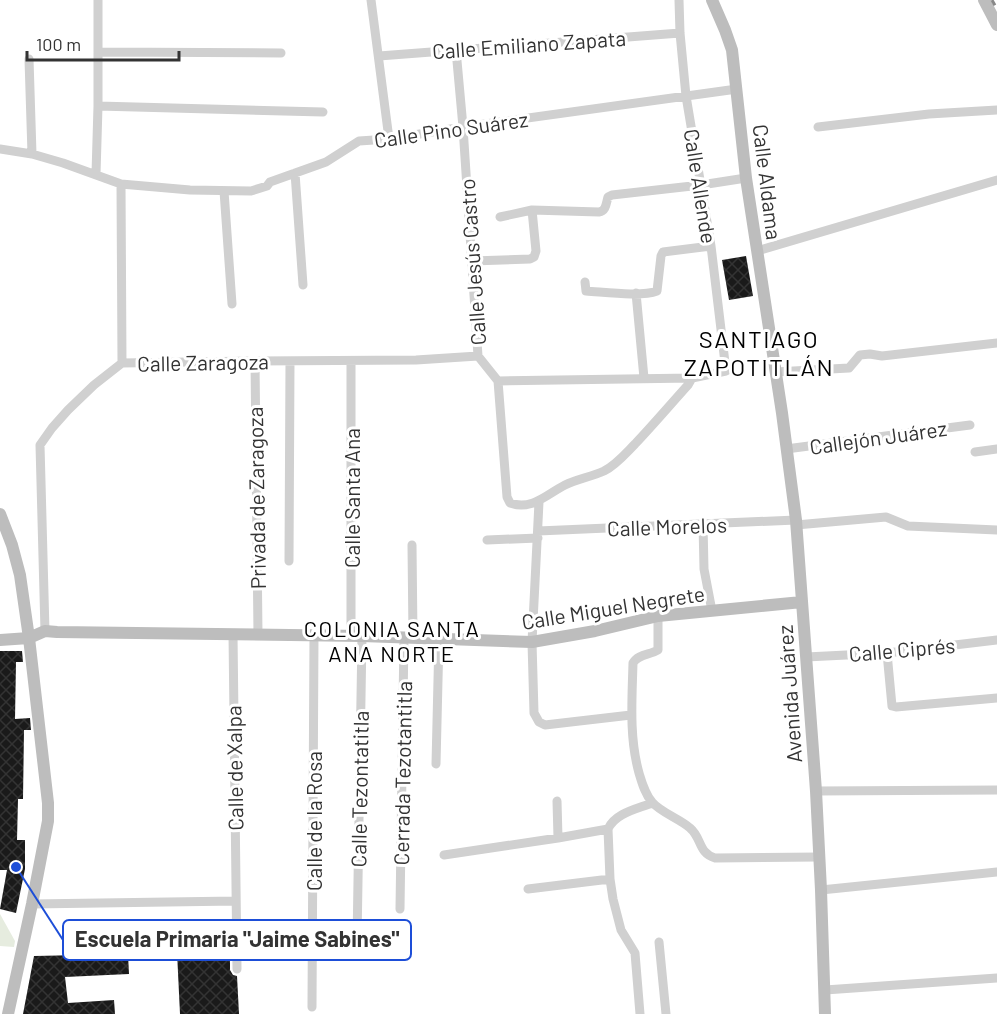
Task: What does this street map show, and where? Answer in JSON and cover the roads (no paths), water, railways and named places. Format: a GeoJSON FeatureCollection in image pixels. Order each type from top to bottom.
{"type":"FeatureCollection","features":[{"type":"Feature","properties":{"kind":"street"},"geometry":{"type":"LineString","coordinates":[[96,174],[98,0]]}},
{"type":"Feature","properties":{"kind":"street"},"geometry":{"type":"LineString","coordinates":[[372,0],[389,139]]}},
{"type":"Feature","properties":{"kind":"street","name":"Calle Allende"},"geometry":{"type":"LineString","coordinates":[[679,0],[686,96],[711,246],[726,371],[692,378]]}},
{"type":"Feature","properties":{"kind":"street","name":"Calle Aldama"},"geometry":{"type":"LineString","coordinates":[[712,0],[732,50],[746,178],[774,372]]}},
{"type":"Feature","properties":{"kind":"street"},"geometry":{"type":"LineString","coordinates":[[984,0],[997,25]]}},
{"type":"Feature","properties":{"kind":"street","name":"Calle Emiliano Zapata"},"geometry":{"type":"LineString","coordinates":[[379,56],[680,33]]}},
{"type":"Feature","properties":{"kind":"street","name":"Calle Jesús Castro"},"geometry":{"type":"LineString","coordinates":[[456,50],[478,356],[498,381]]}},
{"type":"Feature","properties":{"kind":"street"},"geometry":{"type":"LineString","coordinates":[[98,52],[281,53]]}},
{"type":"Feature","properties":{"kind":"street"},"geometry":{"type":"LineString","coordinates":[[28,59],[32,154]]}},
{"type":"Feature","properties":{"kind":"street","name":"Calle Pino Suárez"},"geometry":{"type":"LineString","coordinates":[[0,149],[32,154],[121,184],[190,190],[250,191],[326,162],[359,141],[389,139],[737,89]]}},
{"type":"Feature","properties":{"kind":"street"},"geometry":{"type":"LineString","coordinates":[[98,106],[323,112]]}},
{"type":"Feature","properties":{"kind":"street"},"geometry":{"type":"LineString","coordinates":[[818,127],[929,114],[997,110]]}},
{"type":"Feature","properties":{"kind":"street"},"geometry":{"type":"LineString","coordinates":[[295,173],[303,285]]}},
{"type":"Feature","properties":{"kind":"street"},"geometry":{"type":"LineString","coordinates":[[500,217],[532,210],[598,212],[605,208],[608,197],[612,195],[746,178]]}},
{"type":"Feature","properties":{"kind":"street"},"geometry":{"type":"LineString","coordinates":[[757,251],[997,180]]}},
{"type":"Feature","properties":{"kind":"street"},"geometry":{"type":"LineString","coordinates":[[121,184],[122,363]]}},
{"type":"Feature","properties":{"kind":"street"},"geometry":{"type":"LineString","coordinates":[[224,191],[232,304]]}},
{"type":"Feature","properties":{"kind":"street"},"geometry":{"type":"LineString","coordinates":[[472,261],[534,257],[536,251],[532,210]]}},
{"type":"Feature","properties":{"kind":"street"},"geometry":{"type":"LineString","coordinates":[[585,282],[586,291],[653,293],[657,291],[663,252],[711,246]]}},
{"type":"Feature","properties":{"kind":"street"},"geometry":{"type":"LineString","coordinates":[[636,293],[644,378]]}},
{"type":"Feature","properties":{"kind":"street"},"geometry":{"type":"LineString","coordinates":[[774,372],[849,368],[860,356],[870,354],[882,356],[997,343]]}},
{"type":"Feature","properties":{"kind":"street","name":"Calle Zaragoza"},"geometry":{"type":"LineString","coordinates":[[45,631],[40,446],[68,410],[122,363],[416,360],[478,356]]}},
{"type":"Feature","properties":{"kind":"street","name":"Privada de Zaragoza"},"geometry":{"type":"LineString","coordinates":[[255,361],[258,634]]}},
{"type":"Feature","properties":{"kind":"street"},"geometry":{"type":"LineString","coordinates":[[289,561],[290,361]]}},
{"type":"Feature","properties":{"kind":"street","name":"Calle Santa Ana"},"geometry":{"type":"LineString","coordinates":[[351,361],[356,636]]}},
{"type":"Feature","properties":{"kind":"street","name":"Avenida Juárez"},"geometry":{"type":"LineString","coordinates":[[774,372],[796,523],[816,790],[825,1014]]}},
{"type":"Feature","properties":{"kind":"street"},"geometry":{"type":"LineString","coordinates":[[644,378],[692,378],[688,386],[653,425],[614,464],[603,471],[564,486],[539,502],[515,505],[510,503],[507,497],[498,381],[644,378]]}},
{"type":"Feature","properties":{"kind":"street","name":"Callejón Juárez"},"geometry":{"type":"LineString","coordinates":[[786,449],[970,425]]}},
{"type":"Feature","properties":{"kind":"street"},"geometry":{"type":"LineString","coordinates":[[975,452],[997,449]]}},
{"type":"Feature","properties":{"kind":"street"},"geometry":{"type":"LineString","coordinates":[[539,502],[531,642],[534,713],[538,722],[545,725],[631,715]]}},
{"type":"Feature","properties":{"kind":"street"},"geometry":{"type":"LineString","coordinates":[[0,514],[20,575],[48,803],[48,817],[32,904],[8,1014]]}},
{"type":"Feature","properties":{"kind":"street","name":"Calle Morelos"},"geometry":{"type":"LineString","coordinates":[[487,540],[703,524],[796,523],[886,517],[908,526],[997,530]]}},
{"type":"Feature","properties":{"kind":"street"},"geometry":{"type":"LineString","coordinates":[[703,524],[704,569],[712,611]]}},
{"type":"Feature","properties":{"kind":"street","name":"Cerrada Tezotantitla"},"geometry":{"type":"LineString","coordinates":[[400,909],[412,545]]}},
{"type":"Feature","properties":{"kind":"street","name":"Calle Miguel Negrete"},"geometry":{"type":"LineString","coordinates":[[0,640],[29,638],[45,631],[409,637],[531,642],[595,631],[658,616],[802,602]]}},
{"type":"Feature","properties":{"kind":"street"},"geometry":{"type":"LineString","coordinates":[[658,616],[658,650],[640,656],[633,663],[631,715],[634,758],[643,787],[652,803],[696,833],[704,853],[708,856],[715,858],[819,857]]}},
{"type":"Feature","properties":{"kind":"street","name":"Calle de Xalpa"},"geometry":{"type":"LineString","coordinates":[[233,634],[237,969]]}},
{"type":"Feature","properties":{"kind":"street","name":"Calle de la Rosa"},"geometry":{"type":"LineString","coordinates":[[312,1007],[314,635]]}},
{"type":"Feature","properties":{"kind":"street","name":"Calle Tezontatitla"},"geometry":{"type":"LineString","coordinates":[[356,636],[357,942]]}},
{"type":"Feature","properties":{"kind":"street"},"geometry":{"type":"LineString","coordinates":[[436,764],[439,638]]}},
{"type":"Feature","properties":{"kind":"street","name":"Calle Ciprés"},"geometry":{"type":"LineString","coordinates":[[806,657],[887,653],[997,640]]}},
{"type":"Feature","properties":{"kind":"street"},"geometry":{"type":"LineString","coordinates":[[887,653],[892,706],[997,698]]}},
{"type":"Feature","properties":{"kind":"street"},"geometry":{"type":"LineString","coordinates":[[816,790],[997,790]]}},
{"type":"Feature","properties":{"kind":"street"},"geometry":{"type":"LineString","coordinates":[[557,801],[558,838]]}},
{"type":"Feature","properties":{"kind":"street"},"geometry":{"type":"LineString","coordinates":[[640,1014],[635,953],[621,930],[613,899],[608,828],[610,822],[617,817],[652,803]]}},
{"type":"Feature","properties":{"kind":"street"},"geometry":{"type":"LineString","coordinates":[[444,855],[608,828]]}},
{"type":"Feature","properties":{"kind":"street"},"geometry":{"type":"LineString","coordinates":[[821,890],[997,872]]}},
{"type":"Feature","properties":{"kind":"street"},"geometry":{"type":"LineString","coordinates":[[528,889],[610,879]]}},
{"type":"Feature","properties":{"kind":"street"},"geometry":{"type":"LineString","coordinates":[[32,904],[236,902]]}},
{"type":"Feature","properties":{"kind":"street"},"geometry":{"type":"LineString","coordinates":[[658,942],[666,1014]]}},
{"type":"Feature","properties":{"kind":"street"},"geometry":{"type":"LineString","coordinates":[[825,990],[997,978]]}},
{"type":"Feature","properties":{"kind":"railway"},"geometry":{"type":"LineString","coordinates":[[992,0],[997,9]]}},
{"type":"Feature","properties":{"kind":"place","name":"Escuela Primaria \"Jaime Sabines\""},"geometry":{"type":"Point","coordinates":[16,867]}},
{"type":"Feature","properties":{"kind":"district","name":"SANTIAGO ZAPOTITLÁN"},"geometry":{"type":"Point","coordinates":[759,352]}},
{"type":"Feature","properties":{"kind":"district","name":"COLONIA SANTA ANA NORTE"},"geometry":{"type":"Point","coordinates":[392,640]}}]}
